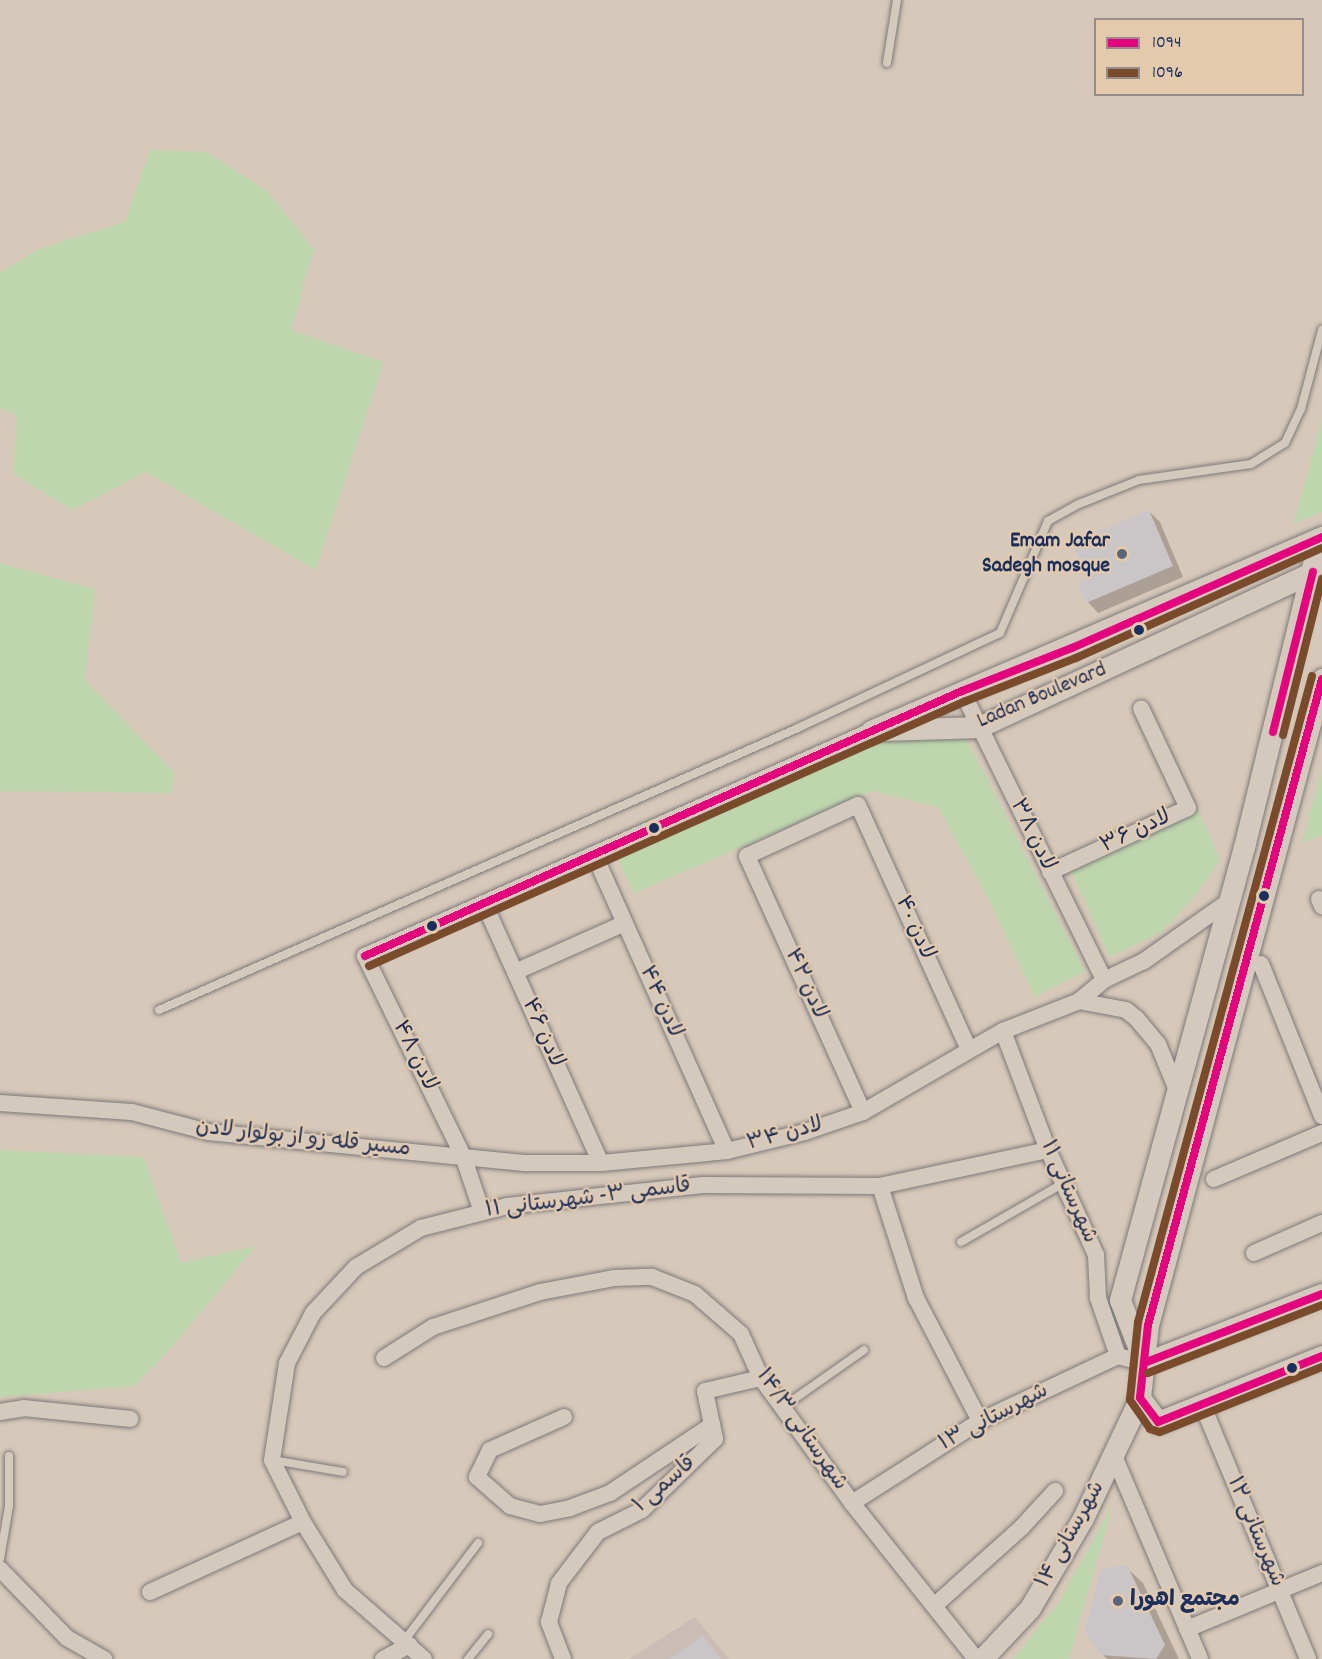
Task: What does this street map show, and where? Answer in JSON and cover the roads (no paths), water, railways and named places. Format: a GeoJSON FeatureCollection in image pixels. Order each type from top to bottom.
{"type":"FeatureCollection","features":[{"type":"Feature","properties":{"kind":"street"},"geometry":{"type":"LineString","coordinates":[[1144,1363],[1120,1300],[1317,570],[1320,538]]}},
{"type":"Feature","properties":{"kind":"street","name":"Ladan Boulevard"},"geometry":{"type":"LineString","coordinates":[[871,731],[962,691],[1072,648],[1320,538]]}},
{"type":"Feature","properties":{"kind":"street","name":"Ladan Boulevard"},"geometry":{"type":"LineString","coordinates":[[871,731],[979,727],[1317,570]]}},
{"type":"Feature","properties":{"kind":"street","name":"شهرستانی ۱۴"},"geometry":{"type":"LineString","coordinates":[[982,1659],[1030,1608],[1114,1456],[1140,1398],[1148,1325],[1322,679]]}},
{"type":"Feature","properties":{"kind":"street","name":"لادن ۳۸"},"geometry":{"type":"LineString","coordinates":[[962,691],[1104,980]]}},
{"type":"Feature","properties":{"kind":"street","name":"لادن ۳۶"},"geometry":{"type":"LineString","coordinates":[[1050,872],[1188,808],[1141,708]]}},
{"type":"Feature","properties":{"kind":"street"},"geometry":{"type":"LineString","coordinates":[[484,903],[871,731]]}},
{"type":"Feature","properties":{"kind":"street","name":"لادن ۴۰"},"geometry":{"type":"LineString","coordinates":[[747,856],[858,806],[969,1050]]}},
{"type":"Feature","properties":{"kind":"street","name":"لادن ۴۴"},"geometry":{"type":"LineString","coordinates":[[594,854],[727,1150]]}},
{"type":"Feature","properties":{"kind":"street","name":"لادن ۴۲"},"geometry":{"type":"LineString","coordinates":[[747,856],[863,1112]]}},
{"type":"Feature","properties":{"kind":"street","name":"لادن ۳۴"},"geometry":{"type":"LineString","coordinates":[[463,1156],[526,1163],[600,1163],[727,1150],[804,1132],[863,1112],[1003,1031],[1079,1000],[1104,980],[1144,961],[1229,901]]}},
{"type":"Feature","properties":{"kind":"street","name":"لادن ۴۸"},"geometry":{"type":"LineString","coordinates":[[482,1212],[463,1156],[365,956],[484,903]]}},
{"type":"Feature","properties":{"kind":"street","name":"لادن ۴۶"},"geometry":{"type":"LineString","coordinates":[[484,903],[600,1163]]}},
{"type":"Feature","properties":{"kind":"street"},"geometry":{"type":"LineString","coordinates":[[515,972],[625,923]]}},
{"type":"Feature","properties":{"kind":"street"},"geometry":{"type":"LineString","coordinates":[[1261,964],[1322,1116]]}},
{"type":"Feature","properties":{"kind":"street"},"geometry":{"type":"LineString","coordinates":[[1079,1000],[1126,1010],[1137,1019],[1158,1044],[1177,1090]]}},
{"type":"Feature","properties":{"kind":"street","name":"شهرستانی ۱۱"},"geometry":{"type":"LineString","coordinates":[[1003,1031],[1062,1184],[1096,1255],[1098,1298],[1118,1356]]}},
{"type":"Feature","properties":{"kind":"street","name":"مسیر قله زو از بولوار لادن"},"geometry":{"type":"LineString","coordinates":[[0,1103],[132,1112],[208,1132],[463,1156]]}},
{"type":"Feature","properties":{"kind":"street"},"geometry":{"type":"LineString","coordinates":[[1214,1179],[1322,1133]]}},
{"type":"Feature","properties":{"kind":"street","name":"قاسمی ۳- شهرستانی ۱۱"},"geometry":{"type":"LineString","coordinates":[[272,1460],[287,1363],[313,1313],[356,1267],[421,1228],[482,1212],[551,1200],[703,1185],[880,1186],[1048,1150]]}},
{"type":"Feature","properties":{"kind":"street"},"geometry":{"type":"LineString","coordinates":[[880,1186],[916,1298],[980,1421]]}},
{"type":"Feature","properties":{"kind":"street"},"geometry":{"type":"LineString","coordinates":[[1254,1253],[1322,1223]]}},
{"type":"Feature","properties":{"kind":"street","name":"شهرستانی ۱۴/۳"},"geometry":{"type":"LineString","coordinates":[[384,1358],[433,1328],[485,1307],[614,1278],[652,1277],[695,1294],[741,1334],[761,1378],[852,1503],[976,1659]]}},
{"type":"Feature","properties":{"kind":"street"},"geometry":{"type":"LineString","coordinates":[[1118,1356],[1144,1363],[1322,1294]]}},
{"type":"Feature","properties":{"kind":"street","name":"شهرستانی ۱۳"},"geometry":{"type":"LineString","coordinates":[[852,1503],[980,1421],[1118,1356]]}},
{"type":"Feature","properties":{"kind":"street"},"geometry":{"type":"LineString","coordinates":[[1140,1398],[1158,1422],[1322,1356]]}},
{"type":"Feature","properties":{"kind":"street"},"geometry":{"type":"LineString","coordinates":[[564,1417],[490,1450],[477,1477],[510,1506],[540,1514],[570,1508],[610,1493],[712,1425],[705,1391],[761,1378]]}},
{"type":"Feature","properties":{"kind":"street","name":"شهرستانی ۱۲"},"geometry":{"type":"LineString","coordinates":[[1202,1404],[1308,1659]]}},
{"type":"Feature","properties":{"kind":"street"},"geometry":{"type":"LineString","coordinates":[[0,1412],[24,1408],[130,1419]]}},
{"type":"Feature","properties":{"kind":"street","name":"قاسمی ۱"},"geometry":{"type":"LineString","coordinates":[[563,1659],[549,1622],[559,1583],[598,1532],[642,1510],[678,1478],[715,1438],[712,1425]]}},
{"type":"Feature","properties":{"kind":"street"},"geometry":{"type":"LineString","coordinates":[[1114,1456],[1200,1659]]}},
{"type":"Feature","properties":{"kind":"street"},"geometry":{"type":"LineString","coordinates":[[272,1460],[303,1522],[345,1590],[424,1659]]}},
{"type":"Feature","properties":{"kind":"street"},"geometry":{"type":"LineString","coordinates":[[934,1606],[1022,1527],[1056,1491]]}},
{"type":"Feature","properties":{"kind":"street"},"geometry":{"type":"LineString","coordinates":[[150,1592],[303,1522]]}},
{"type":"Feature","properties":{"kind":"street"},"geometry":{"type":"LineString","coordinates":[[0,1569],[67,1638],[104,1659]]}},
{"type":"Feature","properties":{"kind":"street"},"geometry":{"type":"LineString","coordinates":[[1187,1629],[1322,1573]]}},
{"type":"Feature","properties":{"kind":"street"},"geometry":{"type":"LineString","coordinates":[[383,1659],[407,1643]]}},
{"type":"Feature","properties":{"kind":"lane"},"geometry":{"type":"LineString","coordinates":[[888,63],[897,0]]}},
{"type":"Feature","properties":{"kind":"lane"},"geometry":{"type":"LineString","coordinates":[[159,1010],[798,728],[1000,633],[1048,522],[1079,504],[1139,480],[1251,464],[1286,443],[1301,409],[1322,330]]}},
{"type":"Feature","properties":{"kind":"lane"},"geometry":{"type":"LineString","coordinates":[[961,1242],[1062,1184]]}},
{"type":"Feature","properties":{"kind":"lane"},"geometry":{"type":"LineString","coordinates":[[783,1407],[864,1350]]}},
{"type":"Feature","properties":{"kind":"lane"},"geometry":{"type":"LineString","coordinates":[[0,1559],[9,1506],[9,1456]]}},
{"type":"Feature","properties":{"kind":"lane"},"geometry":{"type":"LineString","coordinates":[[272,1460],[343,1472]]}},
{"type":"Feature","properties":{"kind":"lane"},"geometry":{"type":"LineString","coordinates":[[407,1643],[477,1543]]}},
{"type":"Feature","properties":{"kind":"lane"},"geometry":{"type":"LineString","coordinates":[[468,1659],[488,1634]]}},
{"type":"Feature","properties":{"kind":"place","name":"Emam Jafar Sadegh mosque"},"geometry":{"type":"Point","coordinates":[1122,554]}},
{"type":"Feature","properties":{"kind":"place","name":"مجتمع اهورا"},"geometry":{"type":"Point","coordinates":[1118,1601]}}]}
